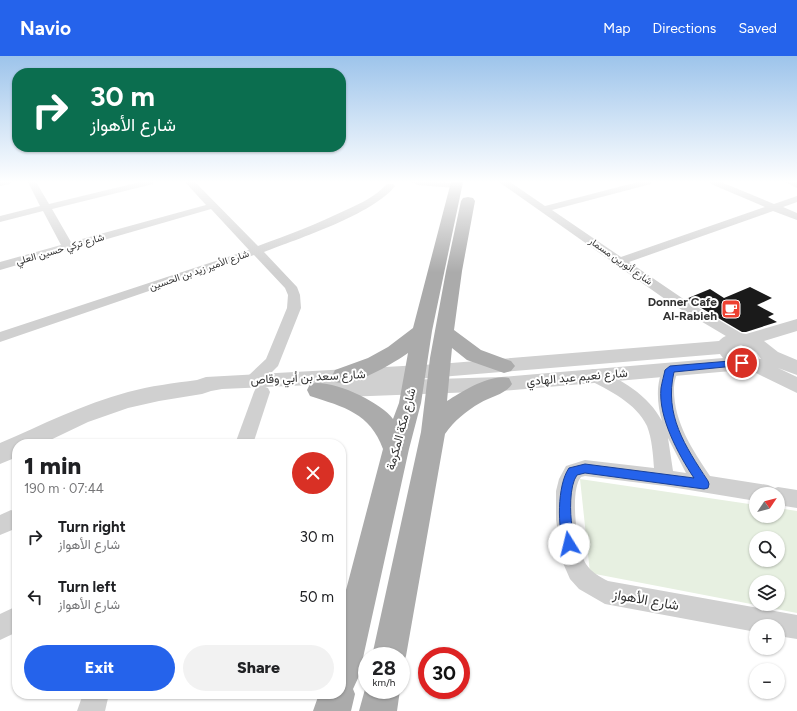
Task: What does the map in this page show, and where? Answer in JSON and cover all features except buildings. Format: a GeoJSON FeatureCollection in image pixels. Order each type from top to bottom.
{"type":"FeatureCollection","features":[{"type":"Feature","properties":{"kind":"main road","name":"شارع مكة المكرمة"},"geometry":{"type":"LineString","coordinates":[[391,647],[433,432],[426,380],[422,331],[454,213]]}},
{"type":"Feature","properties":{"kind":"main road","name":"شارع مكة المكرمة"},"geometry":{"type":"LineString","coordinates":[[346,655],[396,449],[426,380],[444,332],[454,271],[459,213]]}},
{"type":"Feature","properties":{"kind":"main road"},"geometry":{"type":"LineString","coordinates":[[343,376],[361,370],[392,355],[405,347],[422,331]]}},
{"type":"Feature","properties":{"kind":"main road"},"geometry":{"type":"LineString","coordinates":[[433,432],[443,418],[456,406],[502,375],[444,332]]}},
{"type":"Feature","properties":{"kind":"main road"},"geometry":{"type":"LineString","coordinates":[[318,390],[346,399],[374,412],[387,428],[396,449]]}},
{"type":"Feature","properties":{"kind":"main road"},"geometry":{"type":"LineString","coordinates":[[332,711],[336,699]]}},
{"type":"Feature","properties":{"kind":"main road"},"geometry":{"type":"LineString","coordinates":[[378,711],[380,699]]}},
{"type":"Feature","properties":{"kind":"street"},"geometry":{"type":"LineString","coordinates":[[0,219],[26,213]]}},
{"type":"Feature","properties":{"kind":"street"},"geometry":{"type":"LineString","coordinates":[[48,213],[68,246]]}},
{"type":"Feature","properties":{"kind":"street","name":"شارع تركي حسين العلي"},"geometry":{"type":"LineString","coordinates":[[0,266],[188,213]]}},
{"type":"Feature","properties":{"kind":"street"},"geometry":{"type":"LineString","coordinates":[[218,213],[291,287],[294,295],[294,308],[277,370]]}},
{"type":"Feature","properties":{"kind":"street","name":"شارع الأمير زيد بن الحسين"},"geometry":{"type":"LineString","coordinates":[[0,337],[256,251],[344,217],[352,213]]}},
{"type":"Feature","properties":{"kind":"street","name":"شارع أنورين مسمار"},"geometry":{"type":"LineString","coordinates":[[549,213],[677,301],[696,319],[735,342]]}},
{"type":"Feature","properties":{"kind":"street"},"geometry":{"type":"LineString","coordinates":[[620,261],[761,213]]}},
{"type":"Feature","properties":{"kind":"street"},"geometry":{"type":"LineString","coordinates":[[786,213],[797,217]]}},
{"type":"Feature","properties":{"kind":"street","name":"شارع نعيم عبد الهادي"},"geometry":{"type":"LineString","coordinates":[[502,375],[735,342],[797,326]]}},
{"type":"Feature","properties":{"kind":"street","name":"شارع نعيم عبد الهادي"},"geometry":{"type":"LineString","coordinates":[[426,380],[502,375],[593,375],[670,370],[760,360],[797,326]]}},
{"type":"Feature","properties":{"kind":"street"},"geometry":{"type":"LineString","coordinates":[[760,360],[759,345],[735,342],[730,355],[797,368]]}},
{"type":"Feature","properties":{"kind":"street"},"geometry":{"type":"LineString","coordinates":[[760,360],[797,386]]}},
{"type":"Feature","properties":{"kind":"street","name":"شارع سعد بن أبي وقاص"},"geometry":{"type":"LineString","coordinates":[[258,386],[277,370],[343,376],[426,380]]}},
{"type":"Feature","properties":{"kind":"street"},"geometry":{"type":"LineString","coordinates":[[670,370],[666,388],[666,406],[676,438],[704,484]]}},
{"type":"Feature","properties":{"kind":"street"},"geometry":{"type":"LineString","coordinates":[[593,375],[625,392],[640,404],[653,421],[659,438],[666,478]]}},
{"type":"Feature","properties":{"kind":"street","name":"شارع سعد بن أبي وقاص"},"geometry":{"type":"LineString","coordinates":[[32,439],[82,415],[118,402],[141,396],[202,387],[208,391],[217,392],[258,386],[318,390],[426,380]]}},
{"type":"Feature","properties":{"kind":"street"},"geometry":{"type":"LineString","coordinates":[[245,439],[258,386]]}},
{"type":"Feature","properties":{"kind":"street"},"geometry":{"type":"LineString","coordinates":[[0,454],[12,448]]}},
{"type":"Feature","properties":{"kind":"street","name":"شارع الأهواز"},"geometry":{"type":"LineString","coordinates":[[749,491],[666,478],[585,468],[573,472],[570,476],[566,489],[566,524],[573,560],[579,573],[593,586],[605,592],[797,627]]}},
{"type":"Feature","properties":{"kind":"street"},"geometry":{"type":"LineString","coordinates":[[785,497],[797,499]]}},
{"type":"Feature","properties":{"kind":"street"},"geometry":{"type":"LineString","coordinates":[[0,628],[12,621]]}},
{"type":"Feature","properties":{"kind":"street"},"geometry":{"type":"LineString","coordinates":[[91,711],[95,699]]}},
{"type":"Feature","properties":{"kind":"green space"},"geometry":{"type":"Polygon","coordinates":[[[580,479],[749,504],[749,523],[785,523],[785,509],[797,511],[797,613],[785,611],[785,575],[749,575],[749,604],[590,573],[580,479]]]}},
{"type":"Feature","properties":{"kind":"place","name":"Donner Cafe Al-Rabieh"},"geometry":{"type":"Point","coordinates":[731,309]}},
{"type":"Feature","properties":{"kind":"route"},"geometry":{"type":"LineString","coordinates":[[569,544],[566,524],[566,489],[570,476],[573,472],[585,468],[704,484],[676,438],[666,406],[666,388],[670,370],[742,363]]}}]}
